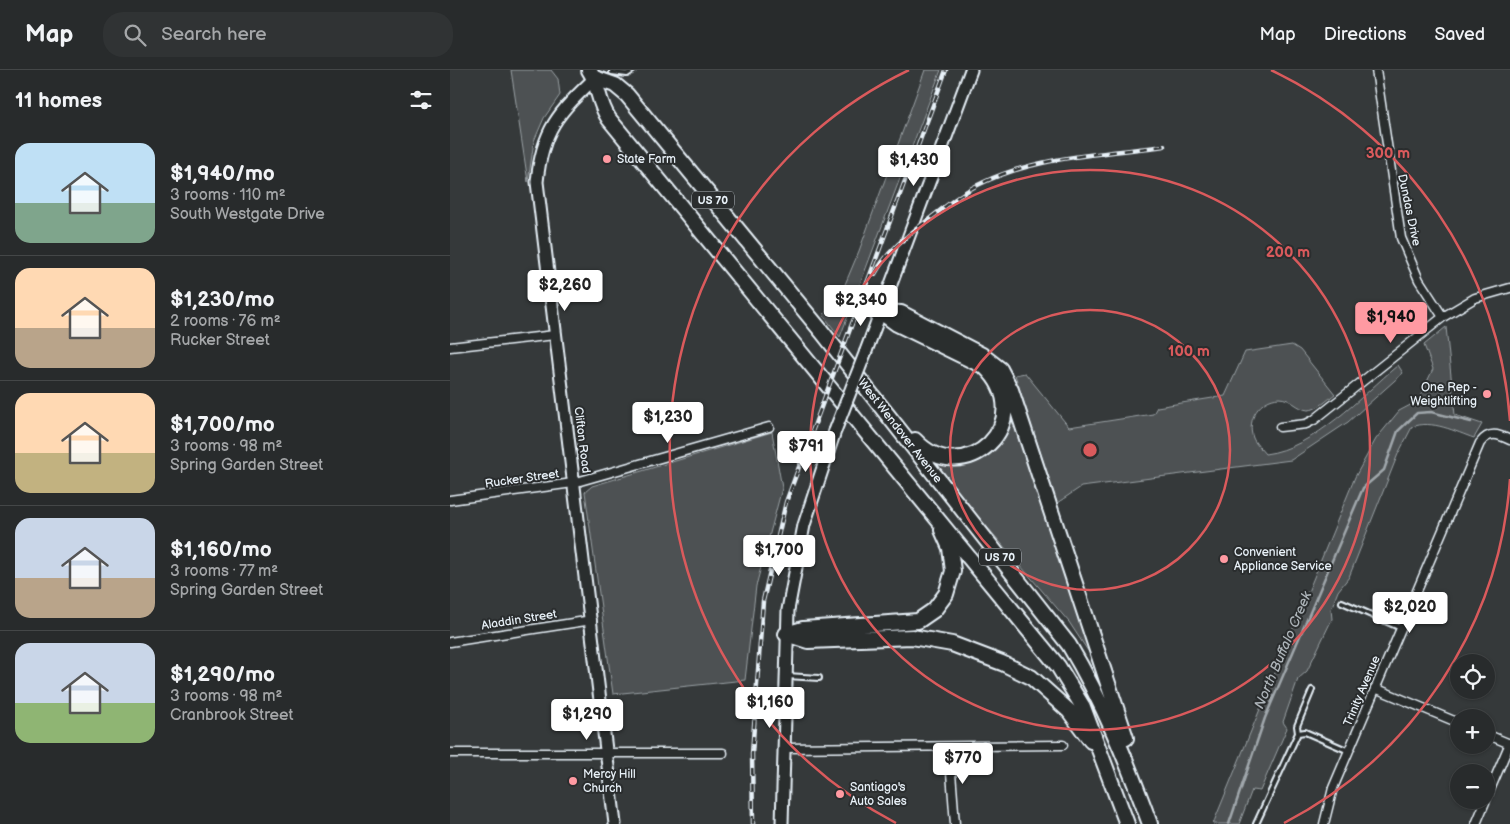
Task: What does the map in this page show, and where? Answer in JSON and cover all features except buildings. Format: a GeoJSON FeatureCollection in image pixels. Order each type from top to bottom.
{"type":"FeatureCollection","features":[{"type":"Feature","properties":{"kind":"highway","name":"West Wendover Avenue"},"geometry":{"type":"LineString","coordinates":[[592,74],[615,85],[628,95],[823,333],[1069,645],[1095,688],[1119,740],[1150,824]]}},
{"type":"Feature","properties":{"kind":"highway","name":"West Wendover Avenue"},"geometry":{"type":"LineString","coordinates":[[592,74],[601,106],[609,119],[1058,666],[1083,708],[1104,758],[1127,824]]}},
{"type":"Feature","properties":{"kind":"highway"},"geometry":{"type":"LineString","coordinates":[[823,333],[925,449],[936,455],[954,459],[969,456],[983,449],[995,437],[1004,420],[1004,394],[994,375],[977,362],[897,324],[881,312]]}},
{"type":"Feature","properties":{"kind":"highway"},"geometry":{"type":"LineString","coordinates":[[881,312],[901,313],[982,354],[1000,369],[1011,390],[1135,763],[1142,802]]}},
{"type":"Feature","properties":{"kind":"highway"},"geometry":{"type":"LineString","coordinates":[[786,634],[802,629],[918,621],[934,610],[946,594],[953,571],[950,548],[937,518]]}},
{"type":"Feature","properties":{"kind":"highway"},"geometry":{"type":"LineString","coordinates":[[786,634],[808,641],[889,636],[933,639],[1002,663],[1030,677],[1052,694],[1068,711],[1104,758]]}},
{"type":"Feature","properties":{"kind":"main road"},"geometry":{"type":"LineString","coordinates":[[782,824],[786,634],[798,552],[811,502],[835,431],[971,70]]}},
{"type":"Feature","properties":{"kind":"main road","name":"Clifton Road"},"geometry":{"type":"LineString","coordinates":[[592,74],[560,111],[554,122],[542,150],[538,197],[616,824]]}},
{"type":"Feature","properties":{"kind":"street","name":"Dundas Drive"},"geometry":{"type":"LineString","coordinates":[[1376,70],[1402,238],[1416,275],[1443,317]]}},
{"type":"Feature","properties":{"kind":"street"},"geometry":{"type":"LineString","coordinates":[[1280,427],[1306,424],[1314,420],[1443,317],[1475,298],[1510,288]]}},
{"type":"Feature","properties":{"kind":"street"},"geometry":{"type":"LineString","coordinates":[[450,348],[555,335]]}},
{"type":"Feature","properties":{"kind":"street","name":"Rucker Street"},"geometry":{"type":"LineString","coordinates":[[450,500],[574,483],[769,427]]}},
{"type":"Feature","properties":{"kind":"street","name":"Trinity Avenue"},"geometry":{"type":"LineString","coordinates":[[1324,824],[1333,788],[1480,443],[1489,435],[1499,435],[1510,440]]}},
{"type":"Feature","properties":{"kind":"street","name":"Aladdin Street"},"geometry":{"type":"LineString","coordinates":[[450,642],[592,620]]}},
{"type":"Feature","properties":{"kind":"street"},"geometry":{"type":"LineString","coordinates":[[1375,688],[1450,718]]}},
{"type":"Feature","properties":{"kind":"street"},"geometry":{"type":"LineString","coordinates":[[1495,737],[1510,743],[1495,779]]}},
{"type":"Feature","properties":{"kind":"street"},"geometry":{"type":"LineString","coordinates":[[783,748],[1063,745]]}},
{"type":"Feature","properties":{"kind":"street"},"geometry":{"type":"LineString","coordinates":[[949,747],[955,824]]}},
{"type":"Feature","properties":{"kind":"street"},"geometry":{"type":"LineString","coordinates":[[450,753],[723,753]]}},
{"type":"Feature","properties":{"kind":"street"},"geometry":{"type":"LineString","coordinates":[[1476,824],[1482,809]]}},
{"type":"Feature","properties":{"kind":"lane"},"geometry":{"type":"LineString","coordinates":[[592,74],[613,71],[627,74],[633,70]]}},
{"type":"Feature","properties":{"kind":"lane"},"geometry":{"type":"LineString","coordinates":[[1342,602],[1401,628]]}},
{"type":"Feature","properties":{"kind":"lane"},"geometry":{"type":"LineString","coordinates":[[784,676],[820,678]]}},
{"type":"Feature","properties":{"kind":"lane"},"geometry":{"type":"LineString","coordinates":[[1256,824],[1298,733],[1297,726],[1312,690]]}},
{"type":"Feature","properties":{"kind":"lane"},"geometry":{"type":"LineString","coordinates":[[1298,733],[1305,732],[1349,751]]}},
{"type":"Feature","properties":{"kind":"shaded area"},"geometry":{"type":"Polygon","coordinates":[[[511,70],[551,70],[558,79],[560,95],[544,118],[534,141],[528,182],[511,70]]]}},
{"type":"Feature","properties":{"kind":"shaded area"},"geometry":{"type":"Polygon","coordinates":[[[925,70],[941,70],[840,337],[823,315],[838,301],[859,251],[925,70]]]}},
{"type":"Feature","properties":{"kind":"shaded area"},"geometry":{"type":"Polygon","coordinates":[[[1446,327],[1455,415],[1482,424],[1474,438],[1436,425],[1428,424],[1412,427],[1398,454],[1349,577],[1338,591],[1331,609],[1332,619],[1307,671],[1298,679],[1283,722],[1287,728],[1260,791],[1252,790],[1239,824],[1213,824],[1355,477],[1376,439],[1399,411],[1418,401],[1433,369],[1424,345],[1446,327]]]}},
{"type":"Feature","properties":{"kind":"shaded area"},"geometry":{"type":"Polygon","coordinates":[[[1292,345],[1300,350],[1335,394],[1312,410],[1301,408],[1283,398],[1272,399],[1261,406],[1253,417],[1251,431],[1254,440],[1265,454],[1284,450],[1302,442],[1319,431],[1353,405],[1398,365],[1403,373],[1348,422],[1291,460],[1081,487],[1057,503],[1015,375],[1025,373],[1069,427],[1153,414],[1157,407],[1225,396],[1245,352],[1292,345]]]}},
{"type":"Feature","properties":{"kind":"shaded area"},"geometry":{"type":"Polygon","coordinates":[[[1009,401],[1092,653],[1090,654],[1069,622],[925,455],[974,461],[1009,401]]]}},
{"type":"Feature","properties":{"kind":"shaded area"},"geometry":{"type":"Polygon","coordinates":[[[772,432],[782,488],[756,586],[745,680],[613,694],[585,492],[592,486],[772,432]]]}},
{"type":"Feature","properties":{"kind":"waterway","name":"North Buffalo Creek"},"geometry":{"type":"LineString","coordinates":[[1229,824],[1265,718],[1363,488],[1384,470],[1398,431],[1417,413],[1431,412],[1471,422]]}},
{"type":"Feature","properties":{"kind":"railway"},"geometry":{"type":"LineString","coordinates":[[753,824],[752,754],[763,601],[786,502],[946,70]]}},
{"type":"Feature","properties":{"kind":"railway"},"geometry":{"type":"LineString","coordinates":[[875,274],[885,258],[906,237],[954,200],[982,183],[1026,167],[1071,157],[1164,146]]}},
{"type":"Feature","properties":{"kind":"place","name":"State Farm"},"geometry":{"type":"Point","coordinates":[607,159]}},
{"type":"Feature","properties":{"kind":"place","name":"One Rep - Weightlifting"},"geometry":{"type":"Point","coordinates":[1487,394]}},
{"type":"Feature","properties":{"kind":"place","name":"Convenient Appliance Service"},"geometry":{"type":"Point","coordinates":[1224,559]}},
{"type":"Feature","properties":{"kind":"place","name":"Mercy Hill Church"},"geometry":{"type":"Point","coordinates":[573,781]}},
{"type":"Feature","properties":{"kind":"place","name":"Santiago's Auto Sales"},"geometry":{"type":"Point","coordinates":[840,794]}}]}
